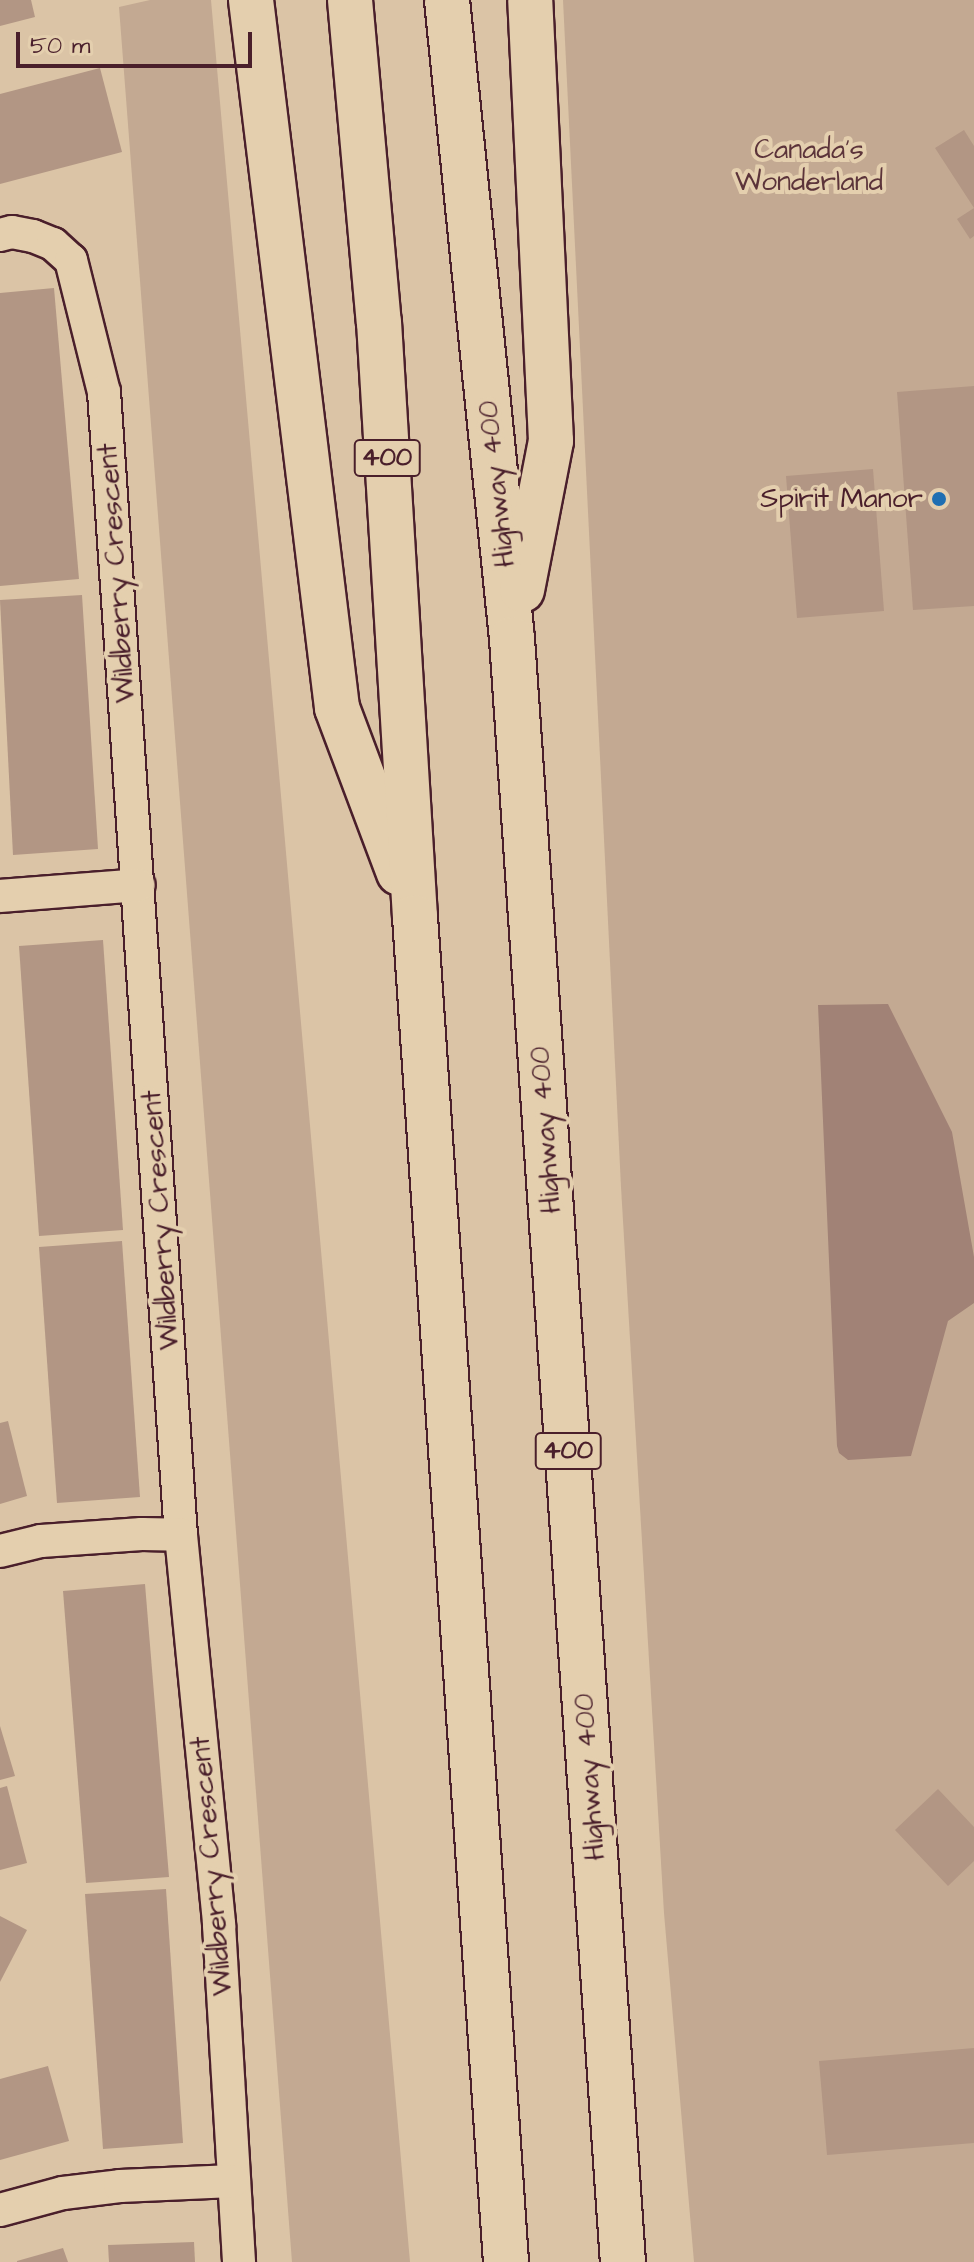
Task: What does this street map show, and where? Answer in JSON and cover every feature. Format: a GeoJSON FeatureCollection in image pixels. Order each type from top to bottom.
{"type":"FeatureCollection","features":[{"type":"Feature","properties":{"kind":"highway"},"geometry":{"type":"LineString","coordinates":[[251,0],[337,708],[415,917]]}},
{"type":"Feature","properties":{"kind":"highway","name":"400"},"geometry":{"type":"LineString","coordinates":[[350,0],[379,322],[415,917],[506,2262]]}},
{"type":"Feature","properties":{"kind":"highway","name":"Highway 400"},"geometry":{"type":"LineString","coordinates":[[447,0],[512,639],[623,2262]]}},
{"type":"Feature","properties":{"kind":"highway"},"geometry":{"type":"LineString","coordinates":[[512,639],[551,441],[530,0]]}},
{"type":"Feature","properties":{"kind":"street","name":"Wildberry Crescent"},"geometry":{"type":"LineString","coordinates":[[0,235],[12,232],[33,236],[53,244],[71,260],[104,392],[181,1535],[219,1925],[239,2262]]}},
{"type":"Feature","properties":{"kind":"street"},"geometry":{"type":"LineString","coordinates":[[0,896],[139,885]]}},
{"type":"Feature","properties":{"kind":"street"},"geometry":{"type":"LineString","coordinates":[[0,1551],[41,1541],[181,1535]]}},
{"type":"Feature","properties":{"kind":"street"},"geometry":{"type":"LineString","coordinates":[[0,2210],[63,2193],[120,2186],[233,2181]]}},
{"type":"Feature","properties":{"kind":"green space"},"geometry":{"type":"Polygon","coordinates":[[[150,0],[211,0],[410,2262],[292,2262],[119,7],[150,0]]]}},
{"type":"Feature","properties":{"kind":"green space","name":"Canada's Wonderland"},"geometry":{"type":"Polygon","coordinates":[[[563,0],[974,0],[974,2262],[694,2262],[664,1913],[621,1187],[563,0]]]}},
{"type":"Feature","properties":{"kind":"shaded area"},"geometry":{"type":"Polygon","coordinates":[[[888,1004],[952,1132],[974,1257],[974,1303],[948,1321],[911,1456],[848,1460],[839,1453],[837,1446],[818,1005],[888,1004]]]}},
{"type":"Feature","properties":{"kind":"building"},"geometry":{"type":"Polygon","coordinates":[[[0,0],[31,0],[35,17],[0,26],[0,0]]]}},
{"type":"Feature","properties":{"kind":"building"},"geometry":{"type":"Polygon","coordinates":[[[100,68],[122,152],[0,184],[0,94],[100,68]]]}},
{"type":"Feature","properties":{"kind":"building"},"geometry":{"type":"Polygon","coordinates":[[[964,130],[974,146],[974,208],[935,148],[964,130]]]}},
{"type":"Feature","properties":{"kind":"building"},"geometry":{"type":"Polygon","coordinates":[[[974,208],[974,236],[970,239],[957,219],[974,208]]]}},
{"type":"Feature","properties":{"kind":"building"},"geometry":{"type":"Polygon","coordinates":[[[54,288],[79,579],[0,586],[0,293],[54,288]]]}},
{"type":"Feature","properties":{"kind":"building","name":"Spirit Manor"},"geometry":{"type":"Polygon","coordinates":[[[974,386],[974,606],[913,610],[897,392],[974,386]]]}},
{"type":"Feature","properties":{"kind":"building"},"geometry":{"type":"Polygon","coordinates":[[[873,469],[884,611],[797,618],[786,476],[873,469]]]}},
{"type":"Feature","properties":{"kind":"building"},"geometry":{"type":"Polygon","coordinates":[[[82,595],[98,849],[13,855],[0,600],[82,595]]]}},
{"type":"Feature","properties":{"kind":"building"},"geometry":{"type":"Polygon","coordinates":[[[103,940],[123,1230],[39,1236],[19,946],[103,940]]]}},
{"type":"Feature","properties":{"kind":"building"},"geometry":{"type":"Polygon","coordinates":[[[122,1241],[140,1497],[57,1503],[39,1247],[122,1241]]]}},
{"type":"Feature","properties":{"kind":"building"},"geometry":{"type":"Polygon","coordinates":[[[8,1421],[27,1496],[0,1504],[0,1423],[8,1421]]]}},
{"type":"Feature","properties":{"kind":"building"},"geometry":{"type":"Polygon","coordinates":[[[145,1584],[169,1877],[86,1883],[63,1591],[145,1584]]]}},
{"type":"Feature","properties":{"kind":"building"},"geometry":{"type":"Polygon","coordinates":[[[0,1726],[15,1776],[0,1780],[0,1726]]]}},
{"type":"Feature","properties":{"kind":"building"},"geometry":{"type":"Polygon","coordinates":[[[7,1786],[27,1863],[0,1870],[0,1788],[7,1786]]]}},
{"type":"Feature","properties":{"kind":"building"},"geometry":{"type":"Polygon","coordinates":[[[938,1789],[974,1827],[974,1861],[948,1886],[895,1830],[938,1789]]]}},
{"type":"Feature","properties":{"kind":"building"},"geometry":{"type":"Polygon","coordinates":[[[166,1889],[183,2143],[103,2149],[85,1894],[166,1889]]]}},
{"type":"Feature","properties":{"kind":"building"},"geometry":{"type":"Polygon","coordinates":[[[0,1916],[27,1930],[0,1982],[0,1916]]]}},
{"type":"Feature","properties":{"kind":"building"},"geometry":{"type":"Polygon","coordinates":[[[974,2048],[974,2143],[827,2155],[819,2061],[974,2048]]]}},
{"type":"Feature","properties":{"kind":"building"},"geometry":{"type":"Polygon","coordinates":[[[48,2066],[69,2141],[0,2160],[0,2079],[48,2066]]]}},
{"type":"Feature","properties":{"kind":"building"},"geometry":{"type":"Polygon","coordinates":[[[194,2242],[195,2262],[109,2262],[108,2245],[194,2242]]]}},
{"type":"Feature","properties":{"kind":"building"},"geometry":{"type":"Polygon","coordinates":[[[63,2248],[68,2262],[17,2262],[17,2261],[63,2248]]]}},
{"type":"Feature","properties":{"kind":"place","name":"Spirit Manor"},"geometry":{"type":"Point","coordinates":[939,499]}}]}
